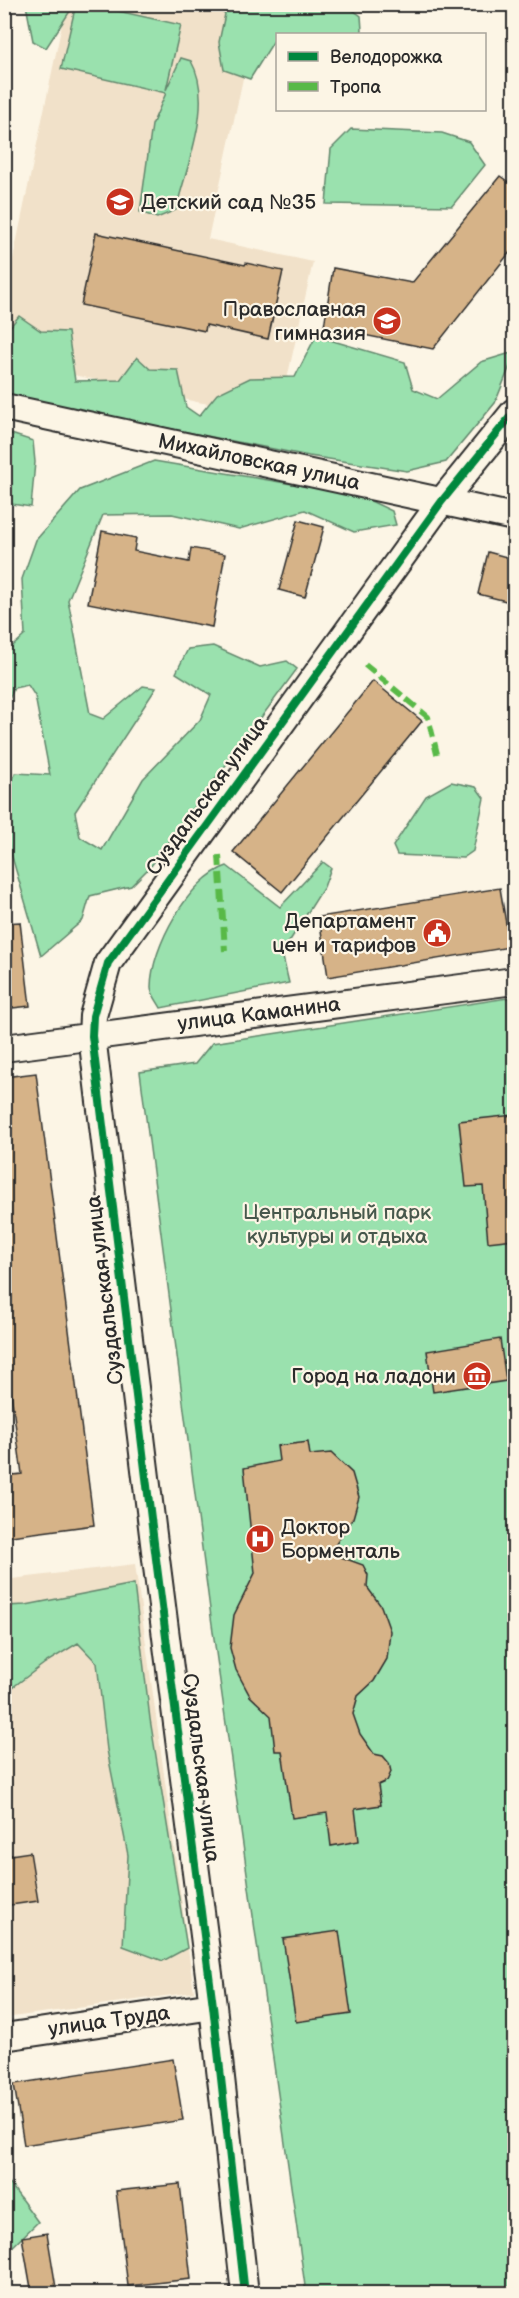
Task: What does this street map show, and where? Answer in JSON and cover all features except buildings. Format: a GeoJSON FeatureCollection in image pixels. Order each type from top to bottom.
{"type":"FeatureCollection","features":[{"type":"Feature","properties":{"kind":"street","name":"Михайловская улица"},"geometry":{"type":"LineString","coordinates":[[4,407],[514,517]]}},
{"type":"Feature","properties":{"kind":"street","name":"Суздальская улица"},"geometry":{"type":"LineString","coordinates":[[245,2294],[213,2006],[92,1036],[93,1016],[108,963],[442,501],[514,412]]}},
{"type":"Feature","properties":{"kind":"street","name":"улица Каманина"},"geometry":{"type":"LineString","coordinates":[[4,1048],[514,981]]}},
{"type":"Feature","properties":{"kind":"street","name":"улица Труда"},"geometry":{"type":"LineString","coordinates":[[4,2037],[213,2006]]}},
{"type":"Feature","properties":{"kind":"shaded area","name":"Детский сад №35"},"geometry":{"type":"Polygon","coordinates":[[[66,5],[259,5],[208,239],[313,262],[279,415],[197,402],[5,360],[5,297],[66,5]]]}},
{"type":"Feature","properties":{"kind":"shaded area"},"geometry":{"type":"Polygon","coordinates":[[[135,1564],[194,1992],[5,2018],[4,1580],[135,1564]]]}},
{"type":"Feature","properties":{"kind":"green space"},"geometry":{"type":"Polygon","coordinates":[[[76,4],[91,5],[181,25],[166,90],[181,58],[191,61],[198,78],[200,96],[196,135],[176,210],[157,218],[140,212],[152,125],[166,93],[61,69],[76,4]]]}},
{"type":"Feature","properties":{"kind":"green space"},"geometry":{"type":"Polygon","coordinates":[[[26,5],[74,5],[46,48],[33,41],[26,5]]]}},
{"type":"Feature","properties":{"kind":"green space"},"geometry":{"type":"Polygon","coordinates":[[[211,5],[338,5],[350,8],[361,16],[362,30],[361,33],[276,33],[276,37],[250,79],[224,70],[219,42],[225,14],[211,5]]]}},
{"type":"Feature","properties":{"kind":"green space"},"geometry":{"type":"Polygon","coordinates":[[[351,129],[442,133],[469,142],[485,165],[452,206],[326,204],[331,149],[351,129]]]}},
{"type":"Feature","properties":{"kind":"green space"},"geometry":{"type":"Polygon","coordinates":[[[19,316],[41,331],[68,332],[75,381],[120,380],[137,357],[150,369],[178,370],[186,407],[199,416],[217,394],[250,378],[295,377],[316,336],[405,362],[413,389],[437,399],[481,362],[514,352],[514,356],[495,403],[446,462],[407,471],[309,456],[5,396],[4,334],[19,316]]]}},
{"type":"Feature","properties":{"kind":"green space"},"geometry":{"type":"Polygon","coordinates":[[[5,432],[33,441],[35,462],[31,507],[5,503],[5,432]]]}},
{"type":"Feature","properties":{"kind":"green space"},"geometry":{"type":"Polygon","coordinates":[[[154,461],[358,495],[392,511],[396,525],[354,532],[305,510],[239,529],[172,514],[103,515],[68,600],[90,714],[103,719],[143,686],[156,688],[75,812],[80,837],[102,850],[143,779],[200,720],[211,695],[176,673],[188,649],[213,646],[260,667],[287,661],[297,669],[151,866],[131,886],[90,896],[83,920],[41,956],[5,833],[5,792],[16,773],[50,775],[35,696],[28,685],[14,688],[5,708],[5,653],[25,635],[22,579],[36,540],[80,490],[154,461]]]}},
{"type":"Feature","properties":{"kind":"green space"},"geometry":{"type":"Polygon","coordinates":[[[451,782],[476,787],[484,798],[473,851],[463,858],[397,855],[393,846],[426,796],[451,782]]]}},
{"type":"Feature","properties":{"kind":"green space"},"geometry":{"type":"Polygon","coordinates":[[[323,862],[331,868],[324,887],[282,953],[289,983],[161,1008],[151,990],[158,953],[175,916],[199,884],[227,866],[280,907],[323,862]]]}},
{"type":"Feature","properties":{"kind":"green space","name":"Центральный парк культуры и отдыха"},"geometry":{"type":"Polygon","coordinates":[[[514,997],[514,2293],[306,2293],[211,1617],[140,1072],[195,1064],[212,1043],[514,997]]]}},
{"type":"Feature","properties":{"kind":"green space"},"geometry":{"type":"Polygon","coordinates":[[[134,1584],[150,1719],[187,1948],[163,1961],[123,1946],[128,1855],[107,1750],[97,1663],[78,1643],[45,1663],[5,1693],[5,1606],[26,1605],[134,1584]]]}},
{"type":"Feature","properties":{"kind":"green space"},"geometry":{"type":"Polygon","coordinates":[[[5,2177],[38,2222],[5,2254],[5,2177]]]}},
{"type":"Feature","properties":{"kind":"marked path"},"geometry":{"type":"LineString","coordinates":[[365,665],[428,717],[437,754]]}},
{"type":"Feature","properties":{"kind":"marked path"},"geometry":{"type":"LineString","coordinates":[[219,855],[225,951]]}},
{"type":"Feature","properties":{"kind":"cycle path"},"geometry":{"type":"LineString","coordinates":[[245,2294],[213,2006],[92,1036],[93,1016],[108,963],[442,501],[514,412]]}},
{"type":"Feature","properties":{"kind":"place","name":"Детский сад №35"},"geometry":{"type":"Point","coordinates":[120,202]}},
{"type":"Feature","properties":{"kind":"place","name":"Православная гимназия"},"geometry":{"type":"Point","coordinates":[387,321]}},
{"type":"Feature","properties":{"kind":"place","name":"Департамент цен и тарифов"},"geometry":{"type":"Point","coordinates":[437,933]}},
{"type":"Feature","properties":{"kind":"place","name":"Город на ладони"},"geometry":{"type":"Point","coordinates":[477,1376]}},
{"type":"Feature","properties":{"kind":"place","name":"Доктор Борменталь"},"geometry":{"type":"Point","coordinates":[260,1539]}}]}
